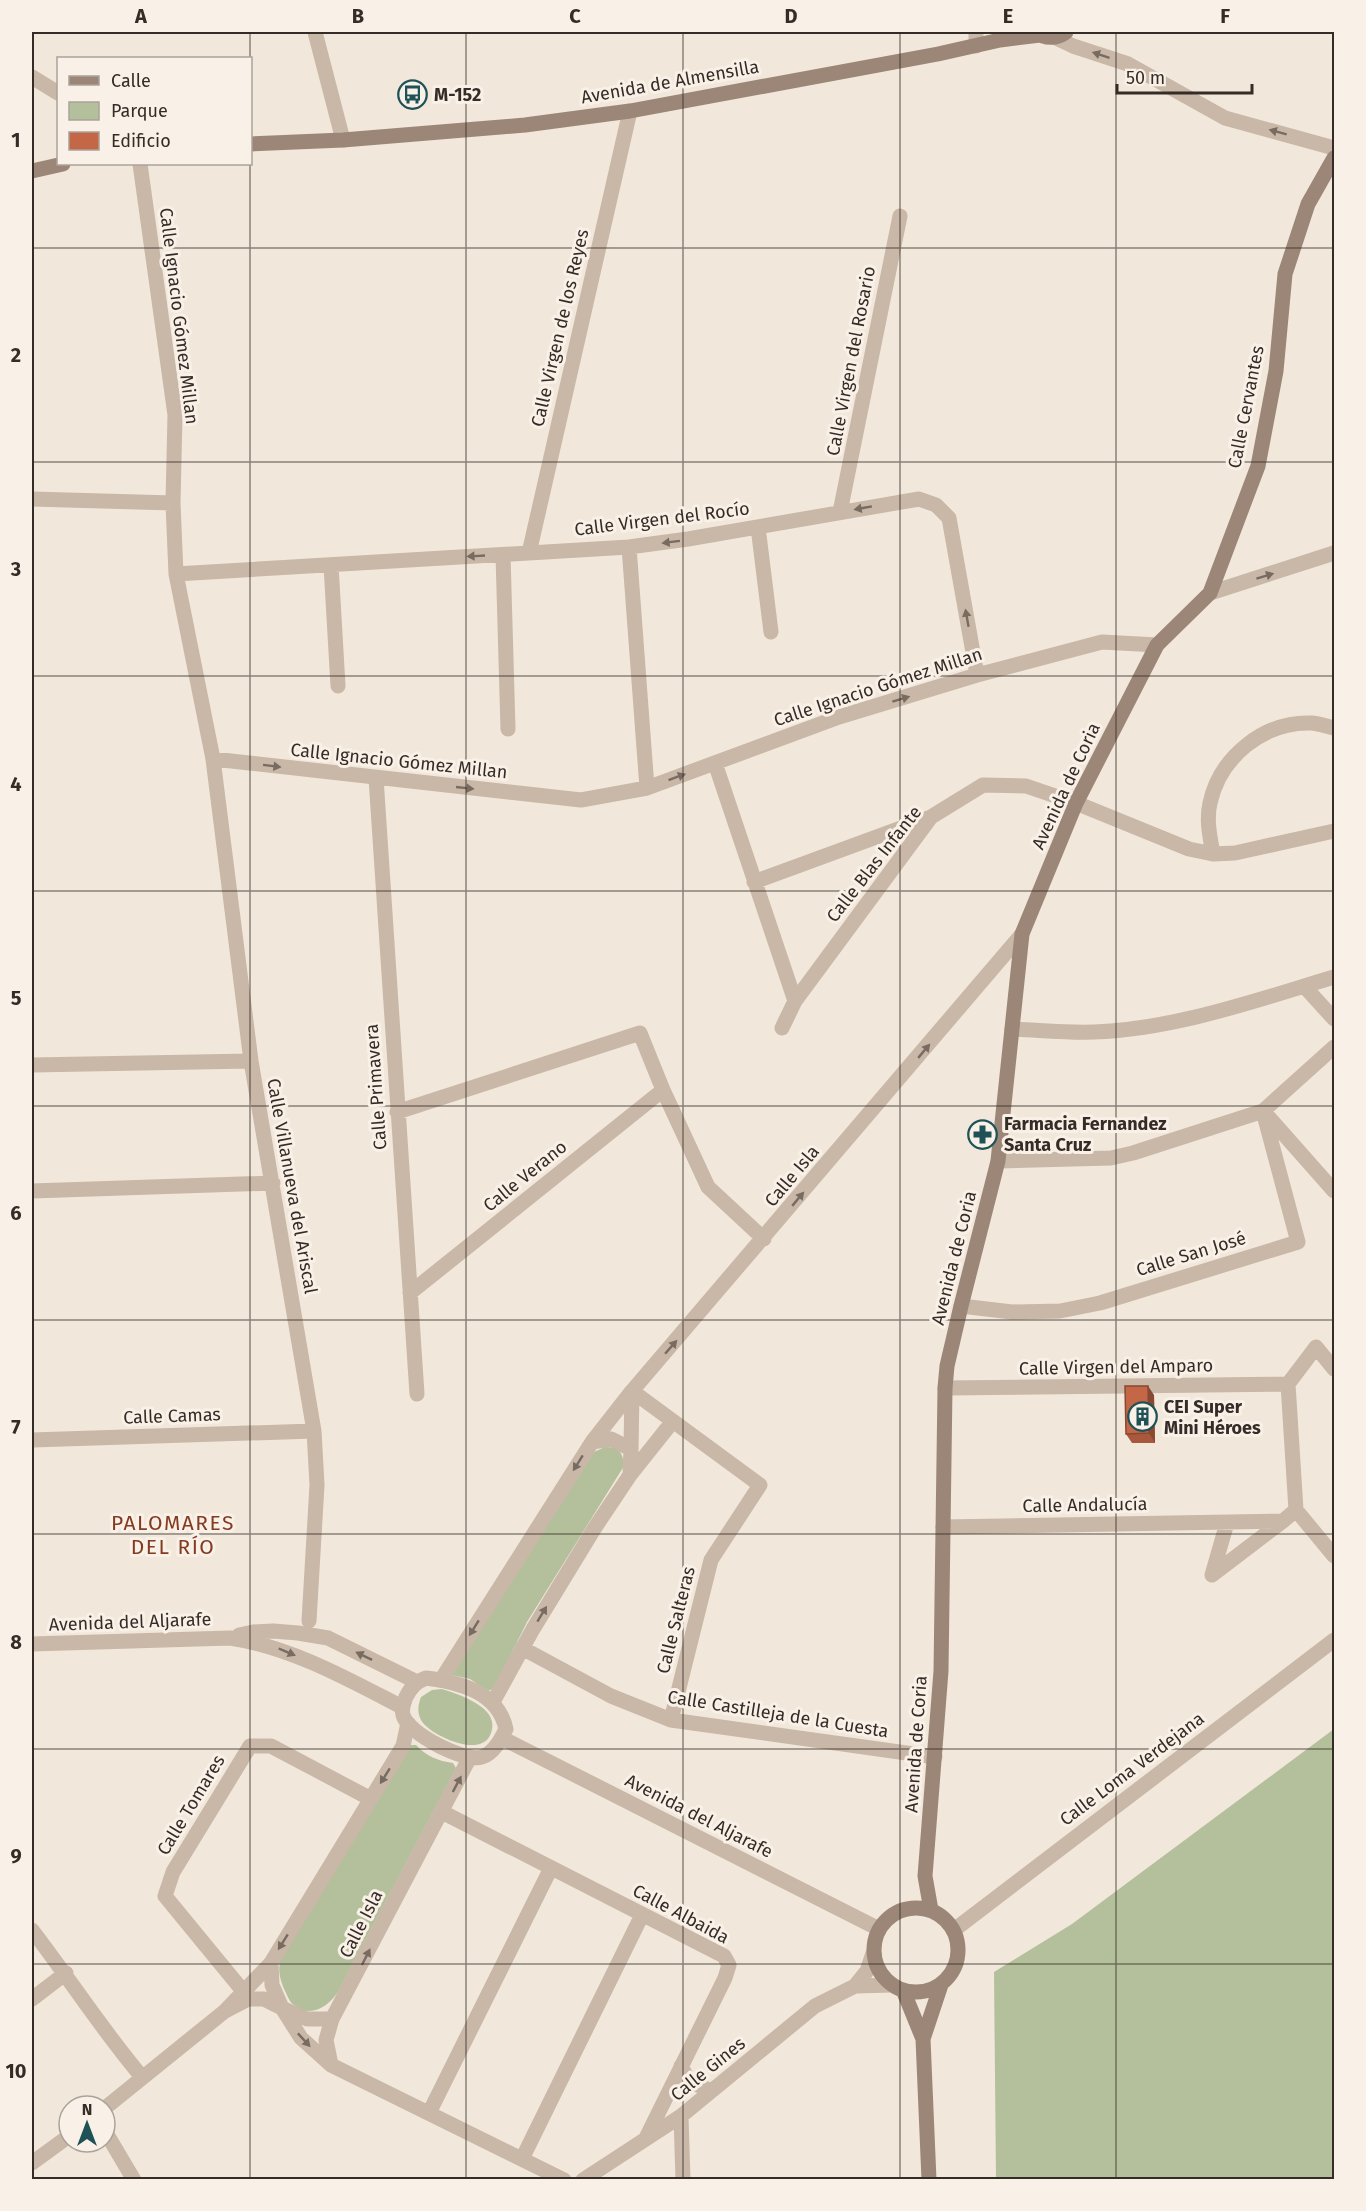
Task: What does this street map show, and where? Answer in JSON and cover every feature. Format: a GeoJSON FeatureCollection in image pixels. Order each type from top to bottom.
{"type":"FeatureCollection","features":[{"type":"Feature","properties":{"kind":"main road","name":"Avenida de Almensilla"},"geometry":{"type":"LineString","coordinates":[[252,144],[343,140],[525,125],[630,111],[976,39],[1049,34]]}},
{"type":"Feature","properties":{"kind":"main road","name":"Calle Cervantes"},"geometry":{"type":"LineString","coordinates":[[1157,645],[1209,593],[1258,466],[1276,371],[1285,274],[1308,204],[1335,158]]}},
{"type":"Feature","properties":{"kind":"main road"},"geometry":{"type":"LineString","coordinates":[[32,171],[59,165]]}},
{"type":"Feature","properties":{"kind":"main road","name":"Avenida de Coria"},"geometry":{"type":"LineString","coordinates":[[931,1910],[926,1876],[941,1671],[947,1366],[998,1161],[1022,934],[1076,803],[1157,645]]}},
{"type":"Feature","properties":{"kind":"main road"},"geometry":{"type":"LineString","coordinates":[[921,1907],[931,1910],[940,1915],[954,1930],[958,1941],[957,1960],[950,1976],[940,1985],[916,1992],[898,1988],[883,1977],[876,1966],[873,1953],[875,1936],[888,1918],[901,1910],[921,1907]]}},
{"type":"Feature","properties":{"kind":"main road"},"geometry":{"type":"LineString","coordinates":[[929,2180],[923,2039],[940,1985]]}},
{"type":"Feature","properties":{"kind":"main road"},"geometry":{"type":"LineString","coordinates":[[898,1988],[923,2039]]}},
{"type":"Feature","properties":{"kind":"street"},"geometry":{"type":"LineString","coordinates":[[315,32],[343,140]]}},
{"type":"Feature","properties":{"kind":"street","name":"Avenida de Almensilla"},"geometry":{"type":"LineString","coordinates":[[1049,34],[1073,46],[1128,64],[1225,118],[1335,148]]}},
{"type":"Feature","properties":{"kind":"street"},"geometry":{"type":"LineString","coordinates":[[32,77],[57,92]]}},
{"type":"Feature","properties":{"kind":"street","name":"Calle Virgen de los Reyes"},"geometry":{"type":"LineString","coordinates":[[529,553],[630,111]]}},
{"type":"Feature","properties":{"kind":"street","name":"Calle Ignacio Gómez Millan"},"geometry":{"type":"LineString","coordinates":[[140,165],[175,415],[173,503],[176,574],[213,759],[581,800],[647,788],[839,717],[977,675],[1102,642],[1157,645]]}},
{"type":"Feature","properties":{"kind":"street","name":"Calle Virgen del Rosario"},"geometry":{"type":"LineString","coordinates":[[840,512],[900,216]]}},
{"type":"Feature","properties":{"kind":"street"},"geometry":{"type":"LineString","coordinates":[[32,499],[173,503]]}},
{"type":"Feature","properties":{"kind":"street","name":"Calle Virgen del Rocío"},"geometry":{"type":"LineString","coordinates":[[176,574],[629,547],[920,499],[936,505],[949,518],[977,675]]}},
{"type":"Feature","properties":{"kind":"street"},"geometry":{"type":"LineString","coordinates":[[758,527],[771,632]]}},
{"type":"Feature","properties":{"kind":"street"},"geometry":{"type":"LineString","coordinates":[[629,547],[647,788]]}},
{"type":"Feature","properties":{"kind":"street"},"geometry":{"type":"LineString","coordinates":[[1209,593],[1335,554]]}},
{"type":"Feature","properties":{"kind":"street"},"geometry":{"type":"LineString","coordinates":[[503,555],[508,729]]}},
{"type":"Feature","properties":{"kind":"street"},"geometry":{"type":"LineString","coordinates":[[331,565],[338,686]]}},
{"type":"Feature","properties":{"kind":"street"},"geometry":{"type":"LineString","coordinates":[[1213,854],[1208,828],[1210,804],[1216,784],[1229,761],[1266,732],[1291,725],[1312,723],[1335,728]]}},
{"type":"Feature","properties":{"kind":"street","name":"Calle Villanueva del Ariscal"},"geometry":{"type":"LineString","coordinates":[[213,759],[251,1061],[314,1431],[317,1485],[309,1621]]}},
{"type":"Feature","properties":{"kind":"street"},"geometry":{"type":"LineString","coordinates":[[715,763],[795,1001]]}},
{"type":"Feature","properties":{"kind":"street","name":"Calle Primavera"},"geometry":{"type":"LineString","coordinates":[[376,778],[417,1394]]}},
{"type":"Feature","properties":{"kind":"street","name":"Calle Blas Infante"},"geometry":{"type":"LineString","coordinates":[[782,1028],[795,1001],[931,817],[983,785],[1026,786],[1076,803],[1189,849],[1213,854],[1235,853],[1335,831]]}},
{"type":"Feature","properties":{"kind":"street"},"geometry":{"type":"LineString","coordinates":[[754,882],[931,817]]}},
{"type":"Feature","properties":{"kind":"street","name":"Calle Isla"},"geometry":{"type":"LineString","coordinates":[[441,1680],[592,1442],[632,1391],[1022,934]]}},
{"type":"Feature","properties":{"kind":"street"},"geometry":{"type":"LineString","coordinates":[[1012,1029],[1094,1032],[1160,1025],[1335,977]]}},
{"type":"Feature","properties":{"kind":"street"},"geometry":{"type":"LineString","coordinates":[[1304,986],[1335,1019]]}},
{"type":"Feature","properties":{"kind":"street"},"geometry":{"type":"LineString","coordinates":[[397,1112],[640,1033],[663,1090],[708,1187],[764,1239]]}},
{"type":"Feature","properties":{"kind":"street"},"geometry":{"type":"LineString","coordinates":[[998,1161],[1111,1158],[1263,1111],[1335,1047]]}},
{"type":"Feature","properties":{"kind":"street"},"geometry":{"type":"LineString","coordinates":[[32,1065],[251,1061]]}},
{"type":"Feature","properties":{"kind":"street","name":"Calle Verano"},"geometry":{"type":"LineString","coordinates":[[410,1293],[663,1090]]}},
{"type":"Feature","properties":{"kind":"street"},"geometry":{"type":"LineString","coordinates":[[1263,1111],[1335,1191]]}},
{"type":"Feature","properties":{"kind":"street","name":"Calle San José"},"geometry":{"type":"LineString","coordinates":[[961,1306],[1012,1312],[1060,1311],[1100,1303],[1298,1242],[1263,1111]]}},
{"type":"Feature","properties":{"kind":"street"},"geometry":{"type":"LineString","coordinates":[[32,1191],[273,1183]]}},
{"type":"Feature","properties":{"kind":"street"},"geometry":{"type":"LineString","coordinates":[[1335,1369],[1317,1347],[1288,1384],[1296,1510],[1335,1556]]}},
{"type":"Feature","properties":{"kind":"street","name":"Calle Virgen del Amparo"},"geometry":{"type":"LineString","coordinates":[[945,1388],[1288,1384]]}},
{"type":"Feature","properties":{"kind":"street"},"geometry":{"type":"LineString","coordinates":[[630,1475],[632,1391]]}},
{"type":"Feature","properties":{"kind":"street","name":"Calle Salteras"},"geometry":{"type":"LineString","coordinates":[[632,1391],[760,1485],[711,1560],[671,1720]]}},
{"type":"Feature","properties":{"kind":"street"},"geometry":{"type":"LineString","coordinates":[[493,1702],[522,1648],[594,1529],[630,1475],[673,1421]]}},
{"type":"Feature","properties":{"kind":"street","name":"Calle Camas"},"geometry":{"type":"LineString","coordinates":[[32,1440],[314,1431]]}},
{"type":"Feature","properties":{"kind":"street"},"geometry":{"type":"LineString","coordinates":[[592,1442],[611,1439],[631,1449]]}},
{"type":"Feature","properties":{"kind":"street"},"geometry":{"type":"LineString","coordinates":[[1227,1523],[1212,1575],[1296,1510]]}},
{"type":"Feature","properties":{"kind":"street","name":"Calle Andalucía"},"geometry":{"type":"LineString","coordinates":[[943,1527],[1282,1521]]}},
{"type":"Feature","properties":{"kind":"street","name":"Avenida del Aljarafe"},"geometry":{"type":"LineString","coordinates":[[230,1638],[253,1632],[273,1631],[328,1638],[417,1682]]}},
{"type":"Feature","properties":{"kind":"street","name":"Avenida del Aljarafe"},"geometry":{"type":"LineString","coordinates":[[32,1644],[230,1638],[255,1642],[290,1653],[402,1707]]}},
{"type":"Feature","properties":{"kind":"street","name":"Calle Loma Verdejana"},"geometry":{"type":"LineString","coordinates":[[954,1930],[1335,1640]]}},
{"type":"Feature","properties":{"kind":"street","name":"Calle Castilleja de la Cuesta"},"geometry":{"type":"LineString","coordinates":[[522,1648],[611,1696],[671,1720],[934,1757]]}},
{"type":"Feature","properties":{"kind":"street"},"geometry":{"type":"LineString","coordinates":[[426,1678],[441,1680],[471,1689],[493,1702],[503,1716],[506,1729],[502,1738],[494,1749],[482,1757],[470,1757],[436,1745],[421,1735],[403,1717],[402,1707],[408,1693],[417,1682],[426,1678]]}},
{"type":"Feature","properties":{"kind":"street"},"geometry":{"type":"LineString","coordinates":[[117,2098],[225,2011],[271,1963],[403,1746],[408,1723]]}},
{"type":"Feature","properties":{"kind":"street","name":"Avenida del Aljarafe"},"geometry":{"type":"LineString","coordinates":[[502,1738],[879,1929]]}},
{"type":"Feature","properties":{"kind":"street","name":"Calle Tomares"},"geometry":{"type":"LineString","coordinates":[[243,1991],[165,1896],[173,1872],[250,1746],[271,1746],[371,1799]]}},
{"type":"Feature","properties":{"kind":"street","name":"Calle Isla"},"geometry":{"type":"LineString","coordinates":[[331,2065],[326,2040],[332,2019],[470,1757]]}},
{"type":"Feature","properties":{"kind":"street","name":"Calle Albaida"},"geometry":{"type":"LineString","coordinates":[[441,1812],[724,1956],[729,1965],[725,1977],[646,2138]]}},
{"type":"Feature","properties":{"kind":"street"},"geometry":{"type":"LineString","coordinates":[[429,2113],[551,1868]]}},
{"type":"Feature","properties":{"kind":"street"},"geometry":{"type":"LineString","coordinates":[[522,2159],[642,1915]]}},
{"type":"Feature","properties":{"kind":"street"},"geometry":{"type":"LineString","coordinates":[[32,1930],[66,1973],[110,2039],[142,2077]]}},
{"type":"Feature","properties":{"kind":"street"},"geometry":{"type":"LineString","coordinates":[[855,1986],[867,1971],[873,1953]]}},
{"type":"Feature","properties":{"kind":"street"},"geometry":{"type":"LineString","coordinates":[[271,1963],[272,1985],[282,2008],[301,2038],[331,2065],[564,2180]]}},
{"type":"Feature","properties":{"kind":"street"},"geometry":{"type":"LineString","coordinates":[[32,1999],[66,1973]]}},
{"type":"Feature","properties":{"kind":"street"},"geometry":{"type":"LineString","coordinates":[[855,1986],[898,1988]]}},
{"type":"Feature","properties":{"kind":"street","name":"Calle Gines"},"geometry":{"type":"LineString","coordinates":[[583,2180],[681,2116],[815,2006],[855,1986]]}},
{"type":"Feature","properties":{"kind":"street"},"geometry":{"type":"LineString","coordinates":[[225,2011],[248,1999],[264,1999],[307,2019],[332,2019]]}},
{"type":"Feature","properties":{"kind":"street"},"geometry":{"type":"LineString","coordinates":[[681,2066],[689,2081],[711,2091]]}},
{"type":"Feature","properties":{"kind":"street"},"geometry":{"type":"LineString","coordinates":[[681,2116],[683,2180]]}},
{"type":"Feature","properties":{"kind":"street"},"geometry":{"type":"LineString","coordinates":[[32,2163],[57,2145]]}},
{"type":"Feature","properties":{"kind":"street"},"geometry":{"type":"LineString","coordinates":[[117,2151],[134,2180]]}},
{"type":"Feature","properties":{"kind":"green space"},"geometry":{"type":"Polygon","coordinates":[[[605,1447],[619,1451],[623,1457],[624,1466],[527,1622],[494,1688],[488,1691],[470,1679],[452,1675],[594,1452],[605,1447]]]}},
{"type":"Feature","properties":{"kind":"green space"},"geometry":{"type":"Polygon","coordinates":[[[442,1689],[475,1702],[488,1714],[492,1721],[492,1729],[486,1741],[475,1745],[458,1743],[440,1736],[425,1725],[418,1711],[421,1697],[432,1690],[442,1689]]]}},
{"type":"Feature","properties":{"kind":"green space"},"geometry":{"type":"Polygon","coordinates":[[[1334,1729],[1334,2179],[996,2179],[994,1972],[1072,1924],[1334,1729]]]}},
{"type":"Feature","properties":{"kind":"green space"},"geometry":{"type":"Polygon","coordinates":[[[410,1745],[416,1745],[442,1761],[453,1763],[456,1768],[338,1992],[330,2002],[319,2009],[306,2011],[300,2009],[291,2002],[284,1989],[279,1969],[280,1961],[410,1745]]]}},
{"type":"Feature","properties":{"kind":"building","name":"CEI Super Mini Héroes"},"geometry":{"type":"Polygon","coordinates":[[[1125,1386],[1148,1386],[1149,1433],[1126,1434],[1125,1386]]]}},
{"type":"Feature","properties":{"kind":"place","name":"M-152"},"geometry":{"type":"Point","coordinates":[413,95]}},
{"type":"Feature","properties":{"kind":"place","name":"Farmacia Fernandez Santa Cruz"},"geometry":{"type":"Point","coordinates":[983,1134]}},
{"type":"Feature","properties":{"kind":"place","name":"CEI Super Mini Héroes"},"geometry":{"type":"Point","coordinates":[1143,1417]}},
{"type":"Feature","properties":{"kind":"district","name":"PALOMARES DEL RÍO"},"geometry":{"type":"Point","coordinates":[173,1535]}}]}
